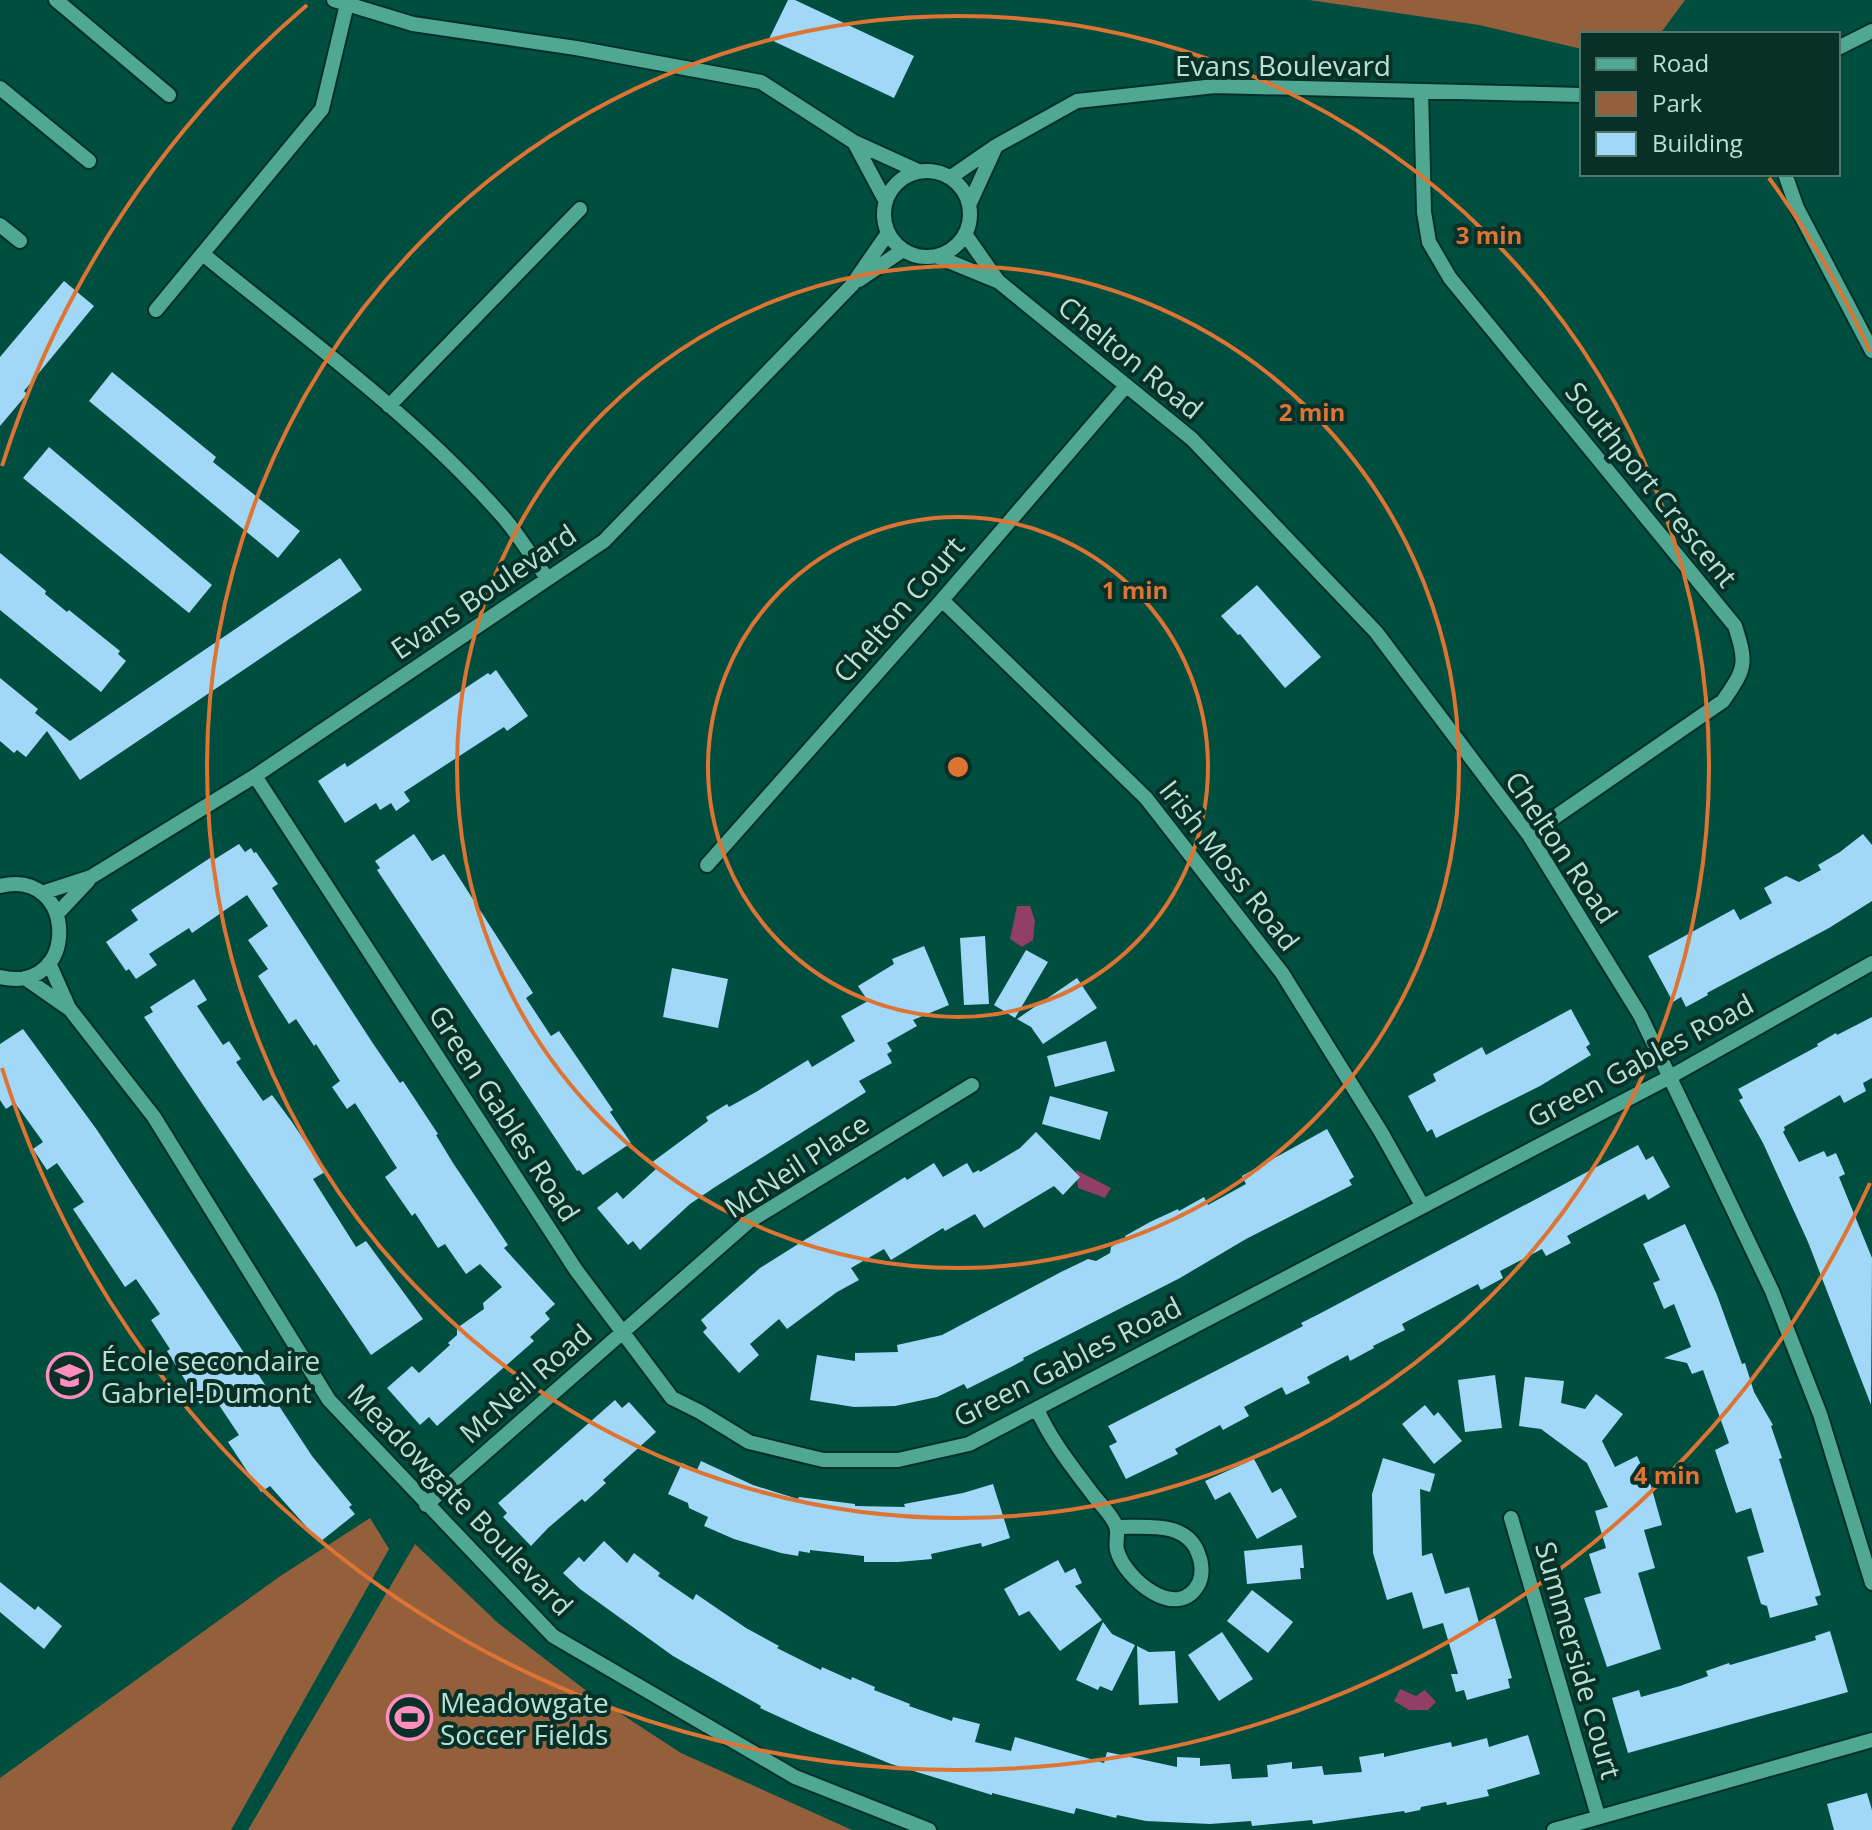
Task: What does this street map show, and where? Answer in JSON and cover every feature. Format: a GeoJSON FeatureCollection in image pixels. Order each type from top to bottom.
{"type":"FeatureCollection","features":[{"type":"Feature","properties":{"kind":"street"},"geometry":{"type":"LineString","coordinates":[[56,0],[169,95]]}},
{"type":"Feature","properties":{"kind":"street"},"geometry":{"type":"LineString","coordinates":[[156,310],[322,109],[340,2],[413,24],[576,48],[761,82],[854,142],[918,171],[940,172],[951,177],[959,185],[969,205],[970,216],[965,234],[956,246],[936,256],[924,257],[903,250],[888,233],[884,223],[885,200],[854,142]]}},
{"type":"Feature","properties":{"kind":"street"},"geometry":{"type":"LineString","coordinates":[[1840,47],[1872,31]]}},
{"type":"Feature","properties":{"kind":"street","name":"Evans Boulevard"},"geometry":{"type":"LineString","coordinates":[[951,177],[996,146],[1077,101],[1215,86],[1580,95]]}},
{"type":"Feature","properties":{"kind":"street"},"geometry":{"type":"LineString","coordinates":[[0,88],[89,161]]}},
{"type":"Feature","properties":{"kind":"street","name":"Southport Crescent"},"geometry":{"type":"LineString","coordinates":[[1421,91],[1424,212],[1429,242],[1450,278],[1735,626],[1743,652],[1742,674],[1723,701],[1529,835]]}},
{"type":"Feature","properties":{"kind":"street"},"geometry":{"type":"LineString","coordinates":[[969,205],[996,146]]}},
{"type":"Feature","properties":{"kind":"street"},"geometry":{"type":"LineString","coordinates":[[885,200],[898,181],[918,171]]}},
{"type":"Feature","properties":{"kind":"street"},"geometry":{"type":"LineString","coordinates":[[1786,176],[1797,208],[1872,351]]}},
{"type":"Feature","properties":{"kind":"street"},"geometry":{"type":"LineString","coordinates":[[389,406],[580,209]]}},
{"type":"Feature","properties":{"kind":"street"},"geometry":{"type":"LineString","coordinates":[[0,225],[20,241]]}},
{"type":"Feature","properties":{"kind":"street","name":"Evans Boulevard"},"geometry":{"type":"LineString","coordinates":[[42,893],[91,877],[255,776],[604,541],[852,285],[888,233]]}},
{"type":"Feature","properties":{"kind":"street","name":"Chelton Road"},"geometry":{"type":"LineString","coordinates":[[965,234],[998,281],[1192,439],[1376,632],[1529,835],[1640,1015],[1772,1291],[1820,1414],[1872,1583]]}},
{"type":"Feature","properties":{"kind":"street","name":"Evans Boulevard"},"geometry":{"type":"LineString","coordinates":[[852,285],[903,250]]}},
{"type":"Feature","properties":{"kind":"street"},"geometry":{"type":"LineString","coordinates":[[204,255],[389,406],[505,519],[547,578]]}},
{"type":"Feature","properties":{"kind":"street","name":"Chelton Road"},"geometry":{"type":"LineString","coordinates":[[936,256],[998,281]]}},
{"type":"Feature","properties":{"kind":"street","name":"Chelton Court"},"geometry":{"type":"LineString","coordinates":[[707,865],[942,600],[1126,386]]}},
{"type":"Feature","properties":{"kind":"street","name":"Irish Moss Road"},"geometry":{"type":"LineString","coordinates":[[942,600],[1146,798],[1282,973],[1381,1132],[1422,1205]]}},
{"type":"Feature","properties":{"kind":"street","name":"Green Gables Road"},"geometry":{"type":"LineString","coordinates":[[255,776],[576,1270],[672,1398],[749,1442],[823,1460],[898,1460],[969,1444],[1668,1078],[1872,963]]}},
{"type":"Feature","properties":{"kind":"street","name":"Evans Boulevard"},"geometry":{"type":"LineString","coordinates":[[57,914],[91,877]]}},
{"type":"Feature","properties":{"kind":"street"},"geometry":{"type":"LineString","coordinates":[[0,977],[25,978],[39,972],[56,953],[60,940],[57,914],[42,893],[30,887],[1,885]]}},
{"type":"Feature","properties":{"kind":"street","name":"Meadowgate Boulevard"},"geometry":{"type":"LineString","coordinates":[[49,963],[69,1008],[154,1117],[329,1400],[553,1636],[795,1777],[929,1830]]}},
{"type":"Feature","properties":{"kind":"street","name":"Meadowgate Boulevard"},"geometry":{"type":"LineString","coordinates":[[25,978],[69,1008]]}},
{"type":"Feature","properties":{"kind":"street","name":"McNeil Place"},"geometry":{"type":"LineString","coordinates":[[622,1333],[748,1222],[972,1085]]}},
{"type":"Feature","properties":{"kind":"street","name":"McNeil Road"},"geometry":{"type":"LineString","coordinates":[[426,1505],[622,1333]]}},
{"type":"Feature","properties":{"kind":"street"},"geometry":{"type":"LineString","coordinates":[[1037,1409],[1047,1432],[1117,1527],[1117,1550],[1135,1580],[1152,1594],[1170,1600],[1186,1596],[1198,1585],[1202,1572],[1201,1559],[1189,1538],[1176,1530],[1117,1527]]}},
{"type":"Feature","properties":{"kind":"street","name":"Summerside Court"},"geometry":{"type":"LineString","coordinates":[[1511,1518],[1598,1816]]}},
{"type":"Feature","properties":{"kind":"street"},"geometry":{"type":"LineString","coordinates":[[1554,1830],[1872,1740]]}},
{"type":"Feature","properties":{"kind":"green space"},"geometry":{"type":"Polygon","coordinates":[[[1309,0],[1685,0],[1661,32],[1580,32],[1580,49],[1479,25],[1309,0]]]}},
{"type":"Feature","properties":{"kind":"green space"},"geometry":{"type":"Polygon","coordinates":[[[370,1518],[389,1549],[231,1830],[0,1830],[0,1778],[279,1577],[370,1518]]]}},
{"type":"Feature","properties":{"kind":"green space"},"geometry":{"type":"Polygon","coordinates":[[[415,1544],[498,1623],[592,1695],[681,1753],[852,1830],[248,1830],[415,1544]]]}},
{"type":"Feature","properties":{"kind":"shaded area"},"geometry":{"type":"Polygon","coordinates":[[[1017,906],[1030,906],[1035,921],[1033,940],[1022,947],[1010,939],[1017,906]]]}},
{"type":"Feature","properties":{"kind":"shaded area"},"geometry":{"type":"Polygon","coordinates":[[[1076,1170],[1111,1188],[1105,1198],[1078,1188],[1076,1170]]]}},
{"type":"Feature","properties":{"kind":"shaded area"},"geometry":{"type":"Polygon","coordinates":[[[1400,1689],[1416,1696],[1425,1690],[1436,1702],[1428,1710],[1409,1710],[1394,1701],[1400,1689]]]}},
{"type":"Feature","properties":{"kind":"building"},"geometry":{"type":"Polygon","coordinates":[[[788,0],[795,0],[914,56],[894,98],[769,39],[788,0]]]}},
{"type":"Feature","properties":{"kind":"building"},"geometry":{"type":"Polygon","coordinates":[[[64,281],[94,306],[24,391],[27,394],[0,426],[0,357],[64,281]]]}},
{"type":"Feature","properties":{"kind":"building"},"geometry":{"type":"Polygon","coordinates":[[[112,372],[216,457],[213,462],[300,531],[278,558],[89,401],[112,372]]]}},
{"type":"Feature","properties":{"kind":"building"},"geometry":{"type":"Polygon","coordinates":[[[49,447],[212,585],[189,613],[23,478],[49,447]]]}},
{"type":"Feature","properties":{"kind":"building"},"geometry":{"type":"Polygon","coordinates":[[[0,553],[67,612],[69,610],[120,651],[118,654],[126,661],[101,692],[0,610],[0,553]]]}},
{"type":"Feature","properties":{"kind":"building"},"geometry":{"type":"Polygon","coordinates":[[[340,558],[362,590],[80,780],[47,731],[26,757],[17,750],[14,753],[0,741],[0,678],[38,709],[35,713],[70,741],[340,558]]]}},
{"type":"Feature","properties":{"kind":"building"},"geometry":{"type":"Polygon","coordinates":[[[1257,585],[1321,657],[1285,688],[1221,616],[1257,585]]]}},
{"type":"Feature","properties":{"kind":"building"},"geometry":{"type":"Polygon","coordinates":[[[496,670],[528,716],[507,731],[504,727],[404,792],[410,801],[396,811],[391,803],[380,810],[376,803],[345,823],[318,781],[345,763],[347,767],[496,670]]]}},
{"type":"Feature","properties":{"kind":"building"},"geometry":{"type":"Polygon","coordinates":[[[414,834],[432,861],[444,854],[533,993],[526,998],[551,1036],[559,1031],[613,1110],[610,1112],[631,1143],[583,1175],[577,1171],[377,870],[380,868],[375,861],[414,834]]]}},
{"type":"Feature","properties":{"kind":"building"},"geometry":{"type":"Polygon","coordinates":[[[1863,834],[1872,845],[1872,901],[1686,1007],[1681,997],[1673,1002],[1648,956],[1734,909],[1740,920],[1772,903],[1764,888],[1786,876],[1799,882],[1821,870],[1818,865],[1863,834]]]}},
{"type":"Feature","properties":{"kind":"building"},"geometry":{"type":"Polygon","coordinates":[[[239,844],[245,852],[251,848],[256,852],[278,884],[272,888],[372,1042],[400,1083],[403,1081],[438,1134],[453,1163],[508,1245],[504,1248],[555,1304],[545,1313],[550,1319],[530,1337],[534,1341],[437,1426],[429,1417],[420,1425],[387,1388],[412,1366],[419,1373],[450,1345],[448,1343],[457,1335],[457,1328],[484,1309],[483,1303],[502,1287],[480,1264],[466,1274],[445,1244],[438,1248],[415,1213],[412,1216],[385,1177],[397,1168],[355,1103],[347,1109],[332,1087],[340,1081],[316,1044],[314,1046],[296,1019],[289,1024],[258,976],[268,969],[248,940],[268,926],[247,895],[192,933],[189,928],[149,954],[157,965],[136,979],[129,969],[126,971],[106,942],[138,920],[131,910],[213,856],[215,859],[239,844]]]}},
{"type":"Feature","properties":{"kind":"building"},"geometry":{"type":"Polygon","coordinates":[[[985,936],[989,1004],[964,1005],[960,938],[985,936]]]}},
{"type":"Feature","properties":{"kind":"building"},"geometry":{"type":"Polygon","coordinates":[[[924,946],[949,1005],[913,1020],[917,1026],[887,1043],[892,1051],[887,1054],[892,1063],[859,1081],[866,1092],[690,1204],[640,1250],[633,1241],[628,1245],[597,1208],[617,1192],[623,1199],[656,1169],[651,1163],[708,1121],[706,1117],[756,1092],[808,1060],[812,1067],[855,1041],[841,1016],[868,1001],[858,986],[894,964],[892,959],[924,946]]]}},
{"type":"Feature","properties":{"kind":"building"},"geometry":{"type":"Polygon","coordinates":[[[1026,950],[1048,962],[1015,1018],[994,1005],[1026,950]]]}},
{"type":"Feature","properties":{"kind":"building"},"geometry":{"type":"Polygon","coordinates":[[[672,968],[728,979],[718,1028],[663,1017],[672,968]]]}},
{"type":"Feature","properties":{"kind":"building"},"geometry":{"type":"Polygon","coordinates":[[[1077,978],[1097,1008],[1043,1044],[1031,1027],[1017,1019],[1077,978]]]}},
{"type":"Feature","properties":{"kind":"building"},"geometry":{"type":"Polygon","coordinates":[[[194,979],[207,1000],[197,1006],[223,1045],[229,1041],[241,1059],[236,1062],[263,1101],[272,1095],[325,1172],[313,1179],[356,1247],[366,1241],[423,1319],[371,1355],[144,1017],[153,1012],[150,1007],[194,979]]]}},
{"type":"Feature","properties":{"kind":"building"},"geometry":{"type":"Polygon","coordinates":[[[1571,1009],[1590,1044],[1586,1047],[1591,1055],[1540,1086],[1436,1138],[1432,1129],[1427,1132],[1408,1096],[1436,1081],[1433,1074],[1482,1047],[1486,1055],[1571,1009]]]}},
{"type":"Feature","properties":{"kind":"building"},"geometry":{"type":"Polygon","coordinates":[[[1872,1017],[1872,1078],[1863,1083],[1866,1091],[1844,1103],[1840,1095],[1784,1127],[1783,1132],[1799,1162],[1824,1151],[1827,1157],[1836,1153],[1845,1174],[1839,1177],[1872,1258],[1871,1405],[1808,1242],[1763,1143],[1739,1100],[1743,1098],[1738,1089],[1836,1033],[1872,1017]]]}},
{"type":"Feature","properties":{"kind":"building"},"geometry":{"type":"Polygon","coordinates":[[[23,1029],[97,1130],[312,1456],[352,1505],[349,1507],[355,1514],[320,1542],[270,1486],[261,1492],[228,1442],[239,1435],[213,1396],[200,1404],[167,1351],[170,1349],[151,1320],[160,1314],[136,1279],[125,1287],[73,1209],[84,1202],[57,1163],[47,1170],[33,1149],[43,1142],[15,1103],[6,1109],[0,1100],[0,1044],[23,1029]]]}},
{"type":"Feature","properties":{"kind":"building"},"geometry":{"type":"Polygon","coordinates":[[[1106,1041],[1115,1071],[1055,1087],[1047,1056],[1106,1041]]]}},
{"type":"Feature","properties":{"kind":"building"},"geometry":{"type":"Polygon","coordinates":[[[1050,1096],[1108,1112],[1100,1140],[1042,1124],[1050,1096]]]}},
{"type":"Feature","properties":{"kind":"building"},"geometry":{"type":"Polygon","coordinates":[[[1327,1129],[1354,1177],[1349,1180],[1352,1185],[1011,1367],[967,1389],[964,1384],[937,1397],[895,1406],[854,1407],[810,1400],[817,1355],[855,1361],[855,1353],[898,1352],[897,1345],[942,1335],[1088,1259],[1096,1261],[1110,1253],[1111,1247],[1125,1236],[1150,1222],[1204,1197],[1208,1205],[1246,1184],[1242,1176],[1327,1129]]]}},
{"type":"Feature","properties":{"kind":"building"},"geometry":{"type":"Polygon","coordinates":[[[1036,1132],[1080,1177],[1063,1195],[1054,1186],[984,1228],[975,1214],[945,1231],[943,1228],[891,1260],[884,1249],[851,1268],[859,1280],[837,1292],[787,1329],[779,1319],[750,1344],[759,1355],[739,1373],[703,1332],[707,1328],[701,1320],[760,1268],[905,1177],[907,1180],[934,1163],[943,1177],[967,1163],[973,1173],[980,1172],[1020,1148],[1036,1132]]]}},
{"type":"Feature","properties":{"kind":"building"},"geometry":{"type":"Polygon","coordinates":[[[1638,1145],[1646,1160],[1653,1156],[1670,1187],[1648,1200],[1645,1194],[1567,1236],[1571,1243],[1546,1256],[1542,1249],[1500,1271],[1503,1278],[1481,1290],[1478,1284],[1402,1324],[1405,1330],[1374,1348],[1350,1361],[1348,1355],[1307,1377],[1310,1383],[1286,1395],[1282,1387],[1244,1407],[1249,1416],[1223,1430],[1220,1425],[1175,1449],[1178,1454],[1126,1479],[1109,1446],[1117,1442],[1108,1426],[1303,1326],[1301,1323],[1638,1145]]]}},
{"type":"Feature","properties":{"kind":"building"},"geometry":{"type":"Polygon","coordinates":[[[1685,1224],[1717,1295],[1742,1364],[1745,1363],[1754,1392],[1773,1425],[1782,1458],[1779,1459],[1821,1595],[1815,1597],[1818,1605],[1770,1618],[1767,1606],[1761,1604],[1747,1557],[1764,1552],[1751,1508],[1736,1513],[1715,1450],[1729,1443],[1703,1370],[1692,1374],[1687,1363],[1664,1358],[1691,1347],[1674,1304],[1664,1309],[1653,1283],[1660,1280],[1643,1244],[1685,1224]]]}},
{"type":"Feature","properties":{"kind":"building"},"geometry":{"type":"Polygon","coordinates":[[[1495,1375],[1502,1428],[1465,1432],[1458,1380],[1495,1375]]]}},
{"type":"Feature","properties":{"kind":"building"},"geometry":{"type":"Polygon","coordinates":[[[1525,1377],[1564,1381],[1561,1403],[1585,1409],[1596,1394],[1623,1414],[1602,1441],[1615,1467],[1637,1456],[1651,1486],[1662,1525],[1644,1530],[1655,1568],[1638,1573],[1661,1649],[1607,1667],[1584,1598],[1601,1593],[1589,1554],[1606,1548],[1595,1511],[1608,1507],[1587,1463],[1541,1429],[1519,1426],[1525,1377]]]}},
{"type":"Feature","properties":{"kind":"building"},"geometry":{"type":"Polygon","coordinates":[[[615,1400],[622,1408],[629,1402],[656,1432],[603,1480],[606,1483],[585,1502],[582,1499],[531,1546],[503,1517],[507,1513],[498,1503],[615,1400]]]}},
{"type":"Feature","properties":{"kind":"building"},"geometry":{"type":"Polygon","coordinates":[[[1425,1405],[1434,1416],[1438,1412],[1462,1441],[1434,1464],[1402,1424],[1425,1405]]]}},
{"type":"Feature","properties":{"kind":"building"},"geometry":{"type":"Polygon","coordinates":[[[1383,1458],[1435,1474],[1430,1492],[1420,1489],[1422,1556],[1432,1553],[1445,1594],[1469,1587],[1479,1623],[1495,1618],[1512,1678],[1508,1679],[1510,1688],[1467,1700],[1464,1690],[1456,1692],[1451,1674],[1458,1674],[1443,1623],[1423,1629],[1412,1592],[1387,1600],[1373,1553],[1372,1494],[1383,1458]]]}},
{"type":"Feature","properties":{"kind":"building"},"geometry":{"type":"Polygon","coordinates":[[[1254,1459],[1272,1493],[1281,1488],[1297,1517],[1257,1539],[1230,1492],[1215,1500],[1205,1481],[1254,1459]]]}},
{"type":"Feature","properties":{"kind":"building"},"geometry":{"type":"Polygon","coordinates":[[[701,1461],[753,1485],[798,1499],[855,1506],[905,1507],[904,1504],[993,1484],[1010,1538],[982,1547],[981,1543],[931,1554],[932,1559],[898,1562],[864,1562],[864,1556],[810,1550],[810,1553],[799,1551],[798,1556],[781,1553],[704,1526],[708,1517],[668,1494],[682,1463],[697,1470],[701,1461]]]}},
{"type":"Feature","properties":{"kind":"building"},"geometry":{"type":"Polygon","coordinates":[[[604,1541],[627,1563],[634,1553],[660,1573],[658,1576],[693,1600],[696,1594],[779,1646],[777,1648],[821,1670],[822,1667],[875,1687],[874,1690],[909,1706],[952,1721],[953,1717],[980,1724],[975,1742],[1011,1751],[1015,1737],[1104,1763],[1107,1752],[1177,1767],[1177,1757],[1200,1758],[1200,1766],[1230,1764],[1232,1779],[1268,1777],[1267,1765],[1292,1762],[1292,1769],[1322,1766],[1324,1775],[1362,1772],[1359,1757],[1384,1753],[1384,1757],[1451,1742],[1452,1747],[1487,1738],[1489,1747],[1528,1735],[1540,1774],[1487,1790],[1489,1796],[1421,1807],[1420,1810],[1405,1813],[1313,1824],[1312,1820],[1252,1826],[1251,1821],[1210,1824],[1146,1821],[1117,1815],[1116,1818],[1076,1808],[1074,1814],[992,1795],[891,1764],[808,1730],[760,1708],[673,1656],[580,1589],[563,1573],[579,1557],[584,1562],[604,1541]]]}},
{"type":"Feature","properties":{"kind":"building"},"geometry":{"type":"Polygon","coordinates":[[[1302,1545],[1304,1568],[1300,1568],[1301,1579],[1247,1584],[1244,1551],[1302,1545]]]}},
{"type":"Feature","properties":{"kind":"building"},"geometry":{"type":"Polygon","coordinates":[[[1058,1560],[1065,1573],[1075,1568],[1082,1583],[1075,1586],[1102,1620],[1060,1651],[1029,1611],[1019,1616],[1004,1589],[1058,1560]]]}},
{"type":"Feature","properties":{"kind":"building"},"geometry":{"type":"Polygon","coordinates":[[[0,1582],[35,1610],[38,1606],[62,1626],[44,1649],[0,1612],[0,1582]]]}},
{"type":"Feature","properties":{"kind":"building"},"geometry":{"type":"Polygon","coordinates":[[[1252,1590],[1293,1622],[1268,1653],[1227,1621],[1252,1590]]]}},
{"type":"Feature","properties":{"kind":"building"},"geometry":{"type":"Polygon","coordinates":[[[1103,1622],[1112,1634],[1135,1645],[1112,1691],[1100,1686],[1098,1690],[1076,1680],[1103,1622]]]}},
{"type":"Feature","properties":{"kind":"building"},"geometry":{"type":"Polygon","coordinates":[[[1830,1631],[1848,1692],[1628,1753],[1612,1698],[1639,1690],[1641,1697],[1680,1686],[1708,1676],[1706,1671],[1816,1640],[1815,1636],[1830,1631]]]}},
{"type":"Feature","properties":{"kind":"building"},"geometry":{"type":"Polygon","coordinates":[[[1222,1632],[1253,1679],[1219,1701],[1188,1655],[1222,1632]]]}},
{"type":"Feature","properties":{"kind":"building"},"geometry":{"type":"Polygon","coordinates":[[[1137,1646],[1149,1652],[1175,1651],[1178,1703],[1139,1705],[1137,1646]]]}},
{"type":"Feature","properties":{"kind":"building"},"geometry":{"type":"Polygon","coordinates":[[[1867,1793],[1872,1810],[1872,1830],[1834,1830],[1827,1804],[1867,1793]]]}},
{"type":"Feature","properties":{"kind":"place","name":"École secondaire Gabriel-Dumont"},"geometry":{"type":"Point","coordinates":[70,1376]}},
{"type":"Feature","properties":{"kind":"place","name":"Meadowgate Soccer Fields"},"geometry":{"type":"Point","coordinates":[409,1718]}}]}
